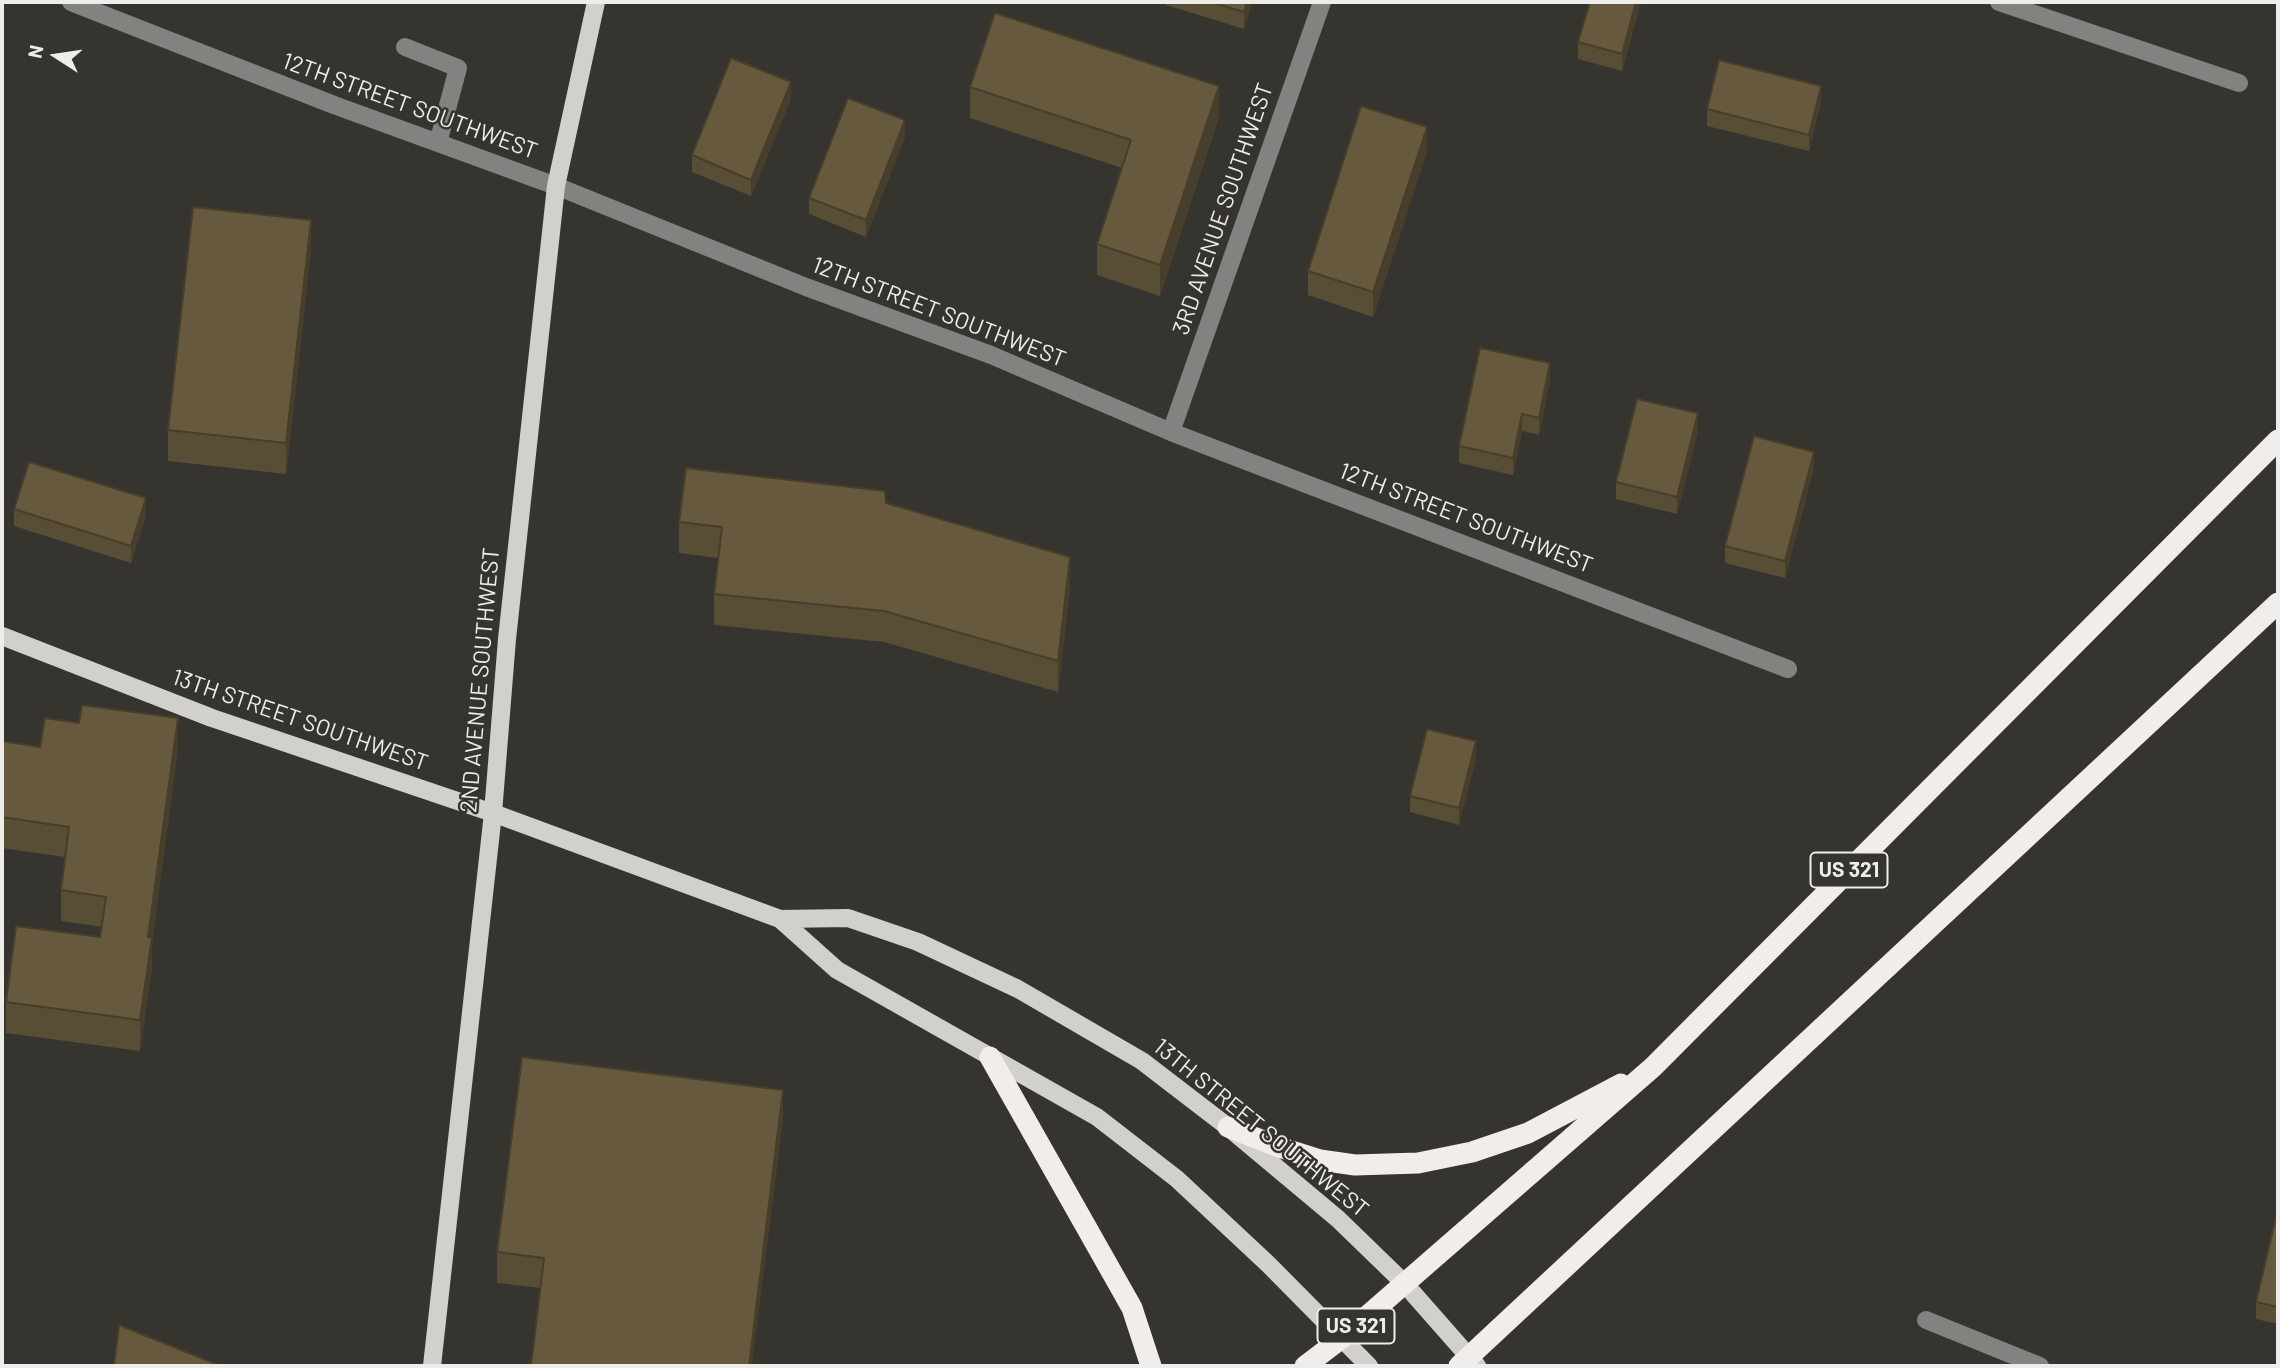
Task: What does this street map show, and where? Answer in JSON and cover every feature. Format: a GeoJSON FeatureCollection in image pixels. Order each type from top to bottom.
{"type":"FeatureCollection","features":[{"type":"Feature","properties":{"kind":"highway","name":"US 321"},"geometry":{"type":"LineString","coordinates":[[1305,1366],[1342,1338],[1653,1067],[2278,440]]}},
{"type":"Feature","properties":{"kind":"highway"},"geometry":{"type":"LineString","coordinates":[[1468,1363],[2278,603]]}},
{"type":"Feature","properties":{"kind":"highway"},"geometry":{"type":"LineString","coordinates":[[990,1057],[1132,1308],[1151,1366]]}},
{"type":"Feature","properties":{"kind":"highway"},"geometry":{"type":"LineString","coordinates":[[1228,1127],[1320,1160],[1355,1165],[1418,1163],[1472,1152],[1528,1133],[1653,1067]]}},
{"type":"Feature","properties":{"kind":"main road","name":"2ND AVENUE SOUTHWEST"},"geometry":{"type":"LineString","coordinates":[[432,1366],[493,813],[506,639],[556,186],[596,2]]}},
{"type":"Feature","properties":{"kind":"main road","name":"13TH STREET SOUTHWEST"},"geometry":{"type":"LineString","coordinates":[[2,636],[212,718],[493,813],[780,919],[848,918],[918,942],[1018,989],[1142,1061],[1228,1127],[1338,1219],[1404,1283],[1468,1363]]}},
{"type":"Feature","properties":{"kind":"main road","name":"13TH STREET SOUTHWEST"},"geometry":{"type":"LineString","coordinates":[[780,919],[837,970],[1097,1117],[1177,1179],[1268,1264],[1369,1366]]}},
{"type":"Feature","properties":{"kind":"street","name":"12TH STREET SOUTHWEST"},"geometry":{"type":"LineString","coordinates":[[71,2],[334,105],[556,186],[806,287],[991,355],[1171,432],[1788,668]]}},
{"type":"Feature","properties":{"kind":"street","name":"3RD AVENUE SOUTHWEST"},"geometry":{"type":"LineString","coordinates":[[1171,432],[1322,2]]}},
{"type":"Feature","properties":{"kind":"street"},"geometry":{"type":"LineString","coordinates":[[1999,2],[2239,83]]}},
{"type":"Feature","properties":{"kind":"street"},"geometry":{"type":"LineString","coordinates":[[405,47],[458,68],[438,143]]}},
{"type":"Feature","properties":{"kind":"street"},"geometry":{"type":"LineString","coordinates":[[1926,1320],[2040,1366]]}},
{"type":"Feature","properties":{"kind":"building"},"geometry":{"type":"Polygon","coordinates":[[[1211,2],[1247,2],[1244,12],[1211,2]]]}},
{"type":"Feature","properties":{"kind":"building"},"geometry":{"type":"Polygon","coordinates":[[[1590,2],[1636,2],[1622,54],[1578,42],[1590,2]]]}},
{"type":"Feature","properties":{"kind":"building"},"geometry":{"type":"Polygon","coordinates":[[[995,13],[1219,86],[1160,265],[1097,244],[1131,140],[970,87],[995,13]]]}},
{"type":"Feature","properties":{"kind":"building"},"geometry":{"type":"Polygon","coordinates":[[[731,58],[791,82],[751,180],[692,155],[731,58]]]}},
{"type":"Feature","properties":{"kind":"building"},"geometry":{"type":"Polygon","coordinates":[[[1719,60],[1821,86],[1809,135],[1707,109],[1719,60]]]}},
{"type":"Feature","properties":{"kind":"building"},"geometry":{"type":"Polygon","coordinates":[[[848,98],[905,120],[866,220],[809,198],[848,98]]]}},
{"type":"Feature","properties":{"kind":"building"},"geometry":{"type":"Polygon","coordinates":[[[1361,106],[1427,127],[1373,292],[1308,271],[1361,106]]]}},
{"type":"Feature","properties":{"kind":"building"},"geometry":{"type":"Polygon","coordinates":[[[193,207],[311,220],[286,443],[168,430],[193,207]]]}},
{"type":"Feature","properties":{"kind":"building"},"geometry":{"type":"Polygon","coordinates":[[[1480,348],[1550,363],[1539,418],[1522,414],[1513,458],[1459,446],[1480,348]]]}},
{"type":"Feature","properties":{"kind":"building"},"geometry":{"type":"Polygon","coordinates":[[[1637,399],[1698,413],[1677,497],[1616,482],[1637,399]]]}},
{"type":"Feature","properties":{"kind":"building"},"geometry":{"type":"Polygon","coordinates":[[[1754,436],[1814,452],[1785,561],[1725,546],[1754,436]]]}},
{"type":"Feature","properties":{"kind":"building"},"geometry":{"type":"Polygon","coordinates":[[[29,462],[146,498],[131,546],[14,509],[29,462]]]}},
{"type":"Feature","properties":{"kind":"building"},"geometry":{"type":"Polygon","coordinates":[[[686,468],[885,491],[886,503],[1070,557],[1058,661],[884,611],[714,594],[722,527],[679,522],[686,468]]]}},
{"type":"Feature","properties":{"kind":"building"},"geometry":{"type":"Polygon","coordinates":[[[82,705],[178,718],[148,937],[152,937],[140,1020],[6,1002],[16,926],[100,937],[106,897],[61,890],[69,827],[2,817],[2,741],[40,747],[45,718],[79,723],[82,705]]]}},
{"type":"Feature","properties":{"kind":"building"},"geometry":{"type":"Polygon","coordinates":[[[1427,729],[1476,741],[1459,808],[1410,796],[1427,729]]]}},
{"type":"Feature","properties":{"kind":"building"},"geometry":{"type":"Polygon","coordinates":[[[522,1057],[783,1090],[749,1366],[531,1366],[544,1258],[497,1252],[522,1057]]]}},
{"type":"Feature","properties":{"kind":"building"},"geometry":{"type":"Polygon","coordinates":[[[2278,1217],[2278,1307],[2256,1302],[2278,1217]]]}},
{"type":"Feature","properties":{"kind":"building"},"geometry":{"type":"Polygon","coordinates":[[[119,1325],[221,1366],[114,1366],[119,1325]]]}}]}
